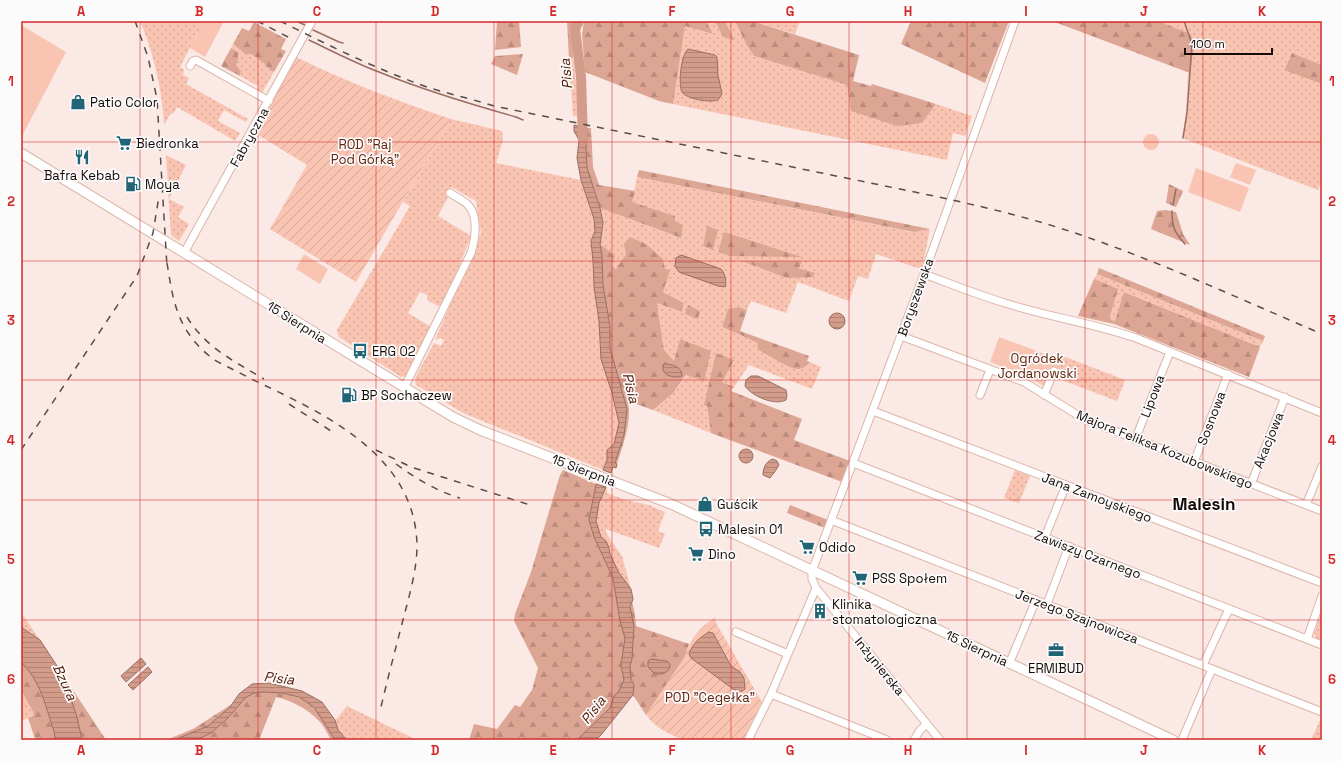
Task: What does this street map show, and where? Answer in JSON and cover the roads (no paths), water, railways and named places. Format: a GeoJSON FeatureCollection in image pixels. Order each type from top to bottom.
{"type":"FeatureCollection","features":[{"type":"Feature","properties":{"kind":"main road","name":"15 Sierpnia"},"geometry":{"type":"LineString","coordinates":[[21,153],[453,417],[488,433],[685,510],[1172,740]]}},
{"type":"Feature","properties":{"kind":"street","name":"Fabryczna"},"geometry":{"type":"LineString","coordinates":[[184,253],[312,21]]}},
{"type":"Feature","properties":{"kind":"street","name":"Boryszewska"},"geometry":{"type":"LineString","coordinates":[[812,571],[924,274],[1015,21]]}},
{"type":"Feature","properties":{"kind":"street"},"geometry":{"type":"LineString","coordinates":[[190,66],[193,61],[196,60],[269,101]]}},
{"type":"Feature","properties":{"kind":"street"},"geometry":{"type":"LineString","coordinates":[[404,388],[471,253],[475,240],[473,213],[470,207],[450,193]]}},
{"type":"Feature","properties":{"kind":"street"},"geometry":{"type":"LineString","coordinates":[[924,274],[1005,303],[1105,328],[1136,338],[1322,413]]}},
{"type":"Feature","properties":{"kind":"street","name":"Majora Feliksa Kozubowskiego"},"geometry":{"type":"LineString","coordinates":[[901,336],[1024,382],[1084,419],[1322,511]]}},
{"type":"Feature","properties":{"kind":"street","name":"Lipowa"},"geometry":{"type":"LineString","coordinates":[[1135,440],[1170,352]]}},
{"type":"Feature","properties":{"kind":"street"},"geometry":{"type":"LineString","coordinates":[[980,395],[990,370]]}},
{"type":"Feature","properties":{"kind":"street"},"geometry":{"type":"LineString","coordinates":[[1044,395],[1054,371]]}},
{"type":"Feature","properties":{"kind":"street","name":"Sosnowa"},"geometry":{"type":"LineString","coordinates":[[1194,462],[1228,374]]}},
{"type":"Feature","properties":{"kind":"street","name":"Akacjowa"},"geometry":{"type":"LineString","coordinates":[[1251,484],[1285,397]]}},
{"type":"Feature","properties":{"kind":"street","name":"Jana Zamoyskiego"},"geometry":{"type":"LineString","coordinates":[[873,411],[1322,582]]}},
{"type":"Feature","properties":{"kind":"street","name":"Zawiszy Czarnego"},"geometry":{"type":"LineString","coordinates":[[853,463],[1322,645]]}},
{"type":"Feature","properties":{"kind":"street"},"geometry":{"type":"LineString","coordinates":[[1306,505],[1322,466]]}},
{"type":"Feature","properties":{"kind":"street"},"geometry":{"type":"LineString","coordinates":[[1045,537],[1066,485]]}},
{"type":"Feature","properties":{"kind":"street","name":"Jerzego Szajnowicza"},"geometry":{"type":"LineString","coordinates":[[831,520],[1322,712]]}},
{"type":"Feature","properties":{"kind":"street"},"geometry":{"type":"LineString","coordinates":[[1047,604],[1068,546]]}},
{"type":"Feature","properties":{"kind":"street","name":"Inżynierska"},"geometry":{"type":"LineString","coordinates":[[812,571],[812,578],[816,588],[940,740]]}},
{"type":"Feature","properties":{"kind":"street"},"geometry":{"type":"LineString","coordinates":[[748,740],[771,694],[816,588]]}},
{"type":"Feature","properties":{"kind":"street"},"geometry":{"type":"LineString","coordinates":[[1307,639],[1322,596]]}},
{"type":"Feature","properties":{"kind":"street"},"geometry":{"type":"LineString","coordinates":[[1009,664],[1036,600]]}},
{"type":"Feature","properties":{"kind":"street"},"geometry":{"type":"LineString","coordinates":[[1203,665],[1229,609]]}},
{"type":"Feature","properties":{"kind":"street"},"geometry":{"type":"LineString","coordinates":[[736,632],[788,654]]}},
{"type":"Feature","properties":{"kind":"street"},"geometry":{"type":"LineString","coordinates":[[1182,740],[1212,669]]}},
{"type":"Feature","properties":{"kind":"street"},"geometry":{"type":"LineString","coordinates":[[771,694],[887,740]]}},
{"type":"Feature","properties":{"kind":"street"},"geometry":{"type":"LineString","coordinates":[[914,740],[920,730],[927,724]]}},
{"type":"Feature","properties":{"kind":"water"},"geometry":{"type":"Polygon","coordinates":[[[688,49],[715,55],[717,57],[718,75],[722,94],[718,100],[699,100],[688,97],[682,92],[680,83],[681,70],[684,57],[688,49]]]}},
{"type":"Feature","properties":{"kind":"water"},"geometry":{"type":"Polygon","coordinates":[[[574,125],[587,128],[587,168],[600,208],[603,223],[600,245],[602,255],[603,285],[610,326],[610,348],[627,409],[624,435],[615,463],[617,464],[616,468],[613,467],[611,473],[603,470],[607,460],[607,450],[614,444],[619,423],[612,393],[601,359],[599,321],[594,287],[591,241],[595,231],[594,219],[581,180],[577,158],[579,140],[574,131],[574,125]]]}},
{"type":"Feature","properties":{"kind":"water"},"geometry":{"type":"Polygon","coordinates":[[[681,255],[721,269],[724,273],[726,283],[725,287],[718,286],[679,272],[675,266],[676,258],[681,255]]]}},
{"type":"Feature","properties":{"kind":"water"},"geometry":{"type":"Polygon","coordinates":[[[837,313],[844,318],[845,321],[840,328],[837,329],[830,324],[829,321],[834,314],[837,313]]]}},
{"type":"Feature","properties":{"kind":"water"},"geometry":{"type":"Polygon","coordinates":[[[664,364],[679,368],[682,376],[675,377],[665,373],[663,368],[664,364]]]}},
{"type":"Feature","properties":{"kind":"water"},"geometry":{"type":"Polygon","coordinates":[[[751,376],[758,376],[786,390],[786,400],[781,402],[770,401],[748,390],[745,386],[746,380],[751,376]]]}},
{"type":"Feature","properties":{"kind":"water"},"geometry":{"type":"Polygon","coordinates":[[[746,449],[751,451],[753,456],[751,461],[746,463],[741,461],[739,456],[741,451],[746,449]]]}},
{"type":"Feature","properties":{"kind":"water"},"geometry":{"type":"Polygon","coordinates":[[[773,459],[777,461],[779,465],[770,478],[763,475],[763,472],[767,463],[773,459]]]}},
{"type":"Feature","properties":{"kind":"water"},"geometry":{"type":"Polygon","coordinates":[[[596,484],[606,487],[599,503],[596,521],[601,537],[606,541],[619,573],[631,589],[633,599],[630,607],[634,626],[632,659],[630,666],[631,679],[634,685],[633,695],[596,740],[577,740],[610,708],[614,696],[619,691],[624,680],[621,665],[625,638],[620,621],[613,578],[594,537],[589,520],[596,484]]]}},
{"type":"Feature","properties":{"kind":"water","name":"Bzura"},"geometry":{"type":"Polygon","coordinates":[[[21,627],[40,640],[63,675],[77,717],[82,740],[55,740],[53,728],[40,690],[32,675],[21,662],[21,627]]]}},
{"type":"Feature","properties":{"kind":"water"},"geometry":{"type":"Polygon","coordinates":[[[709,632],[713,633],[731,666],[740,672],[744,678],[744,690],[739,691],[733,689],[691,658],[689,654],[694,644],[709,632]]]}},
{"type":"Feature","properties":{"kind":"water"},"geometry":{"type":"Polygon","coordinates":[[[141,658],[146,664],[126,682],[121,676],[141,658]]]}},
{"type":"Feature","properties":{"kind":"water"},"geometry":{"type":"Polygon","coordinates":[[[651,659],[667,661],[670,664],[670,667],[667,671],[661,674],[655,674],[648,667],[648,661],[651,659]]]}},
{"type":"Feature","properties":{"kind":"water"},"geometry":{"type":"Polygon","coordinates":[[[148,667],[152,672],[133,690],[128,685],[148,667]]]}},
{"type":"Feature","properties":{"kind":"water"},"geometry":{"type":"Polygon","coordinates":[[[269,683],[302,691],[322,702],[335,720],[338,730],[347,740],[335,740],[314,707],[299,697],[282,693],[263,692],[254,693],[245,698],[228,718],[211,733],[196,740],[174,740],[208,726],[230,707],[239,694],[252,684],[269,683]]]}},
{"type":"Feature","properties":{"kind":"waterway"},"geometry":{"type":"LineString","coordinates":[[296,21],[305,25]]}},
{"type":"Feature","properties":{"kind":"waterway","name":"Pisia"},"geometry":{"type":"LineString","coordinates":[[579,21],[575,29],[581,77],[583,140]]}},
{"type":"Feature","properties":{"kind":"waterway"},"geometry":{"type":"LineString","coordinates":[[1183,138],[1187,113],[1192,44],[1184,21]]}},
{"type":"Feature","properties":{"kind":"waterway"},"geometry":{"type":"LineString","coordinates":[[313,30],[343,43]]}},
{"type":"Feature","properties":{"kind":"waterway"},"geometry":{"type":"LineString","coordinates":[[309,40],[361,65],[412,85],[523,120]]}},
{"type":"Feature","properties":{"kind":"waterway"},"geometry":{"type":"LineString","coordinates":[[1173,205],[1176,189]]}},
{"type":"Feature","properties":{"kind":"waterway"},"geometry":{"type":"LineString","coordinates":[[1172,211],[1174,229],[1185,244]]}},
{"type":"Feature","properties":{"kind":"railway"},"geometry":{"type":"LineString","coordinates":[[135,21],[148,57],[157,99],[167,267]]}},
{"type":"Feature","properties":{"kind":"railway"},"geometry":{"type":"LineString","coordinates":[[257,21],[290,38]]}},
{"type":"Feature","properties":{"kind":"railway"},"geometry":{"type":"LineString","coordinates":[[280,21],[352,56],[408,80],[435,90],[494,106],[934,196],[1038,221],[1103,243],[1166,267],[1322,334]]}},
{"type":"Feature","properties":{"kind":"railway"},"geometry":{"type":"LineString","coordinates":[[21,450],[137,276],[153,233],[159,196]]}},
{"type":"Feature","properties":{"kind":"railway"},"geometry":{"type":"LineString","coordinates":[[167,263],[174,300],[180,317],[189,334],[203,350],[218,362],[292,398],[343,428],[366,445],[386,465],[402,488],[413,515],[417,554],[411,590],[381,707]]}},
{"type":"Feature","properties":{"kind":"railway"},"geometry":{"type":"LineString","coordinates":[[187,317],[203,337],[221,353],[264,379]]}},
{"type":"Feature","properties":{"kind":"railway"},"geometry":{"type":"LineString","coordinates":[[289,404],[331,431]]}},
{"type":"Feature","properties":{"kind":"railway"},"geometry":{"type":"LineString","coordinates":[[376,450],[411,467],[530,505]]}},
{"type":"Feature","properties":{"kind":"railway"},"geometry":{"type":"LineString","coordinates":[[396,464],[427,484],[460,498]]}},
{"type":"Feature","properties":{"kind":"place","name":"Patio Color"},"geometry":{"type":"Point","coordinates":[78,102]}},
{"type":"Feature","properties":{"kind":"place","name":"Biedronka"},"geometry":{"type":"Point","coordinates":[124,143]}},
{"type":"Feature","properties":{"kind":"place","name":"Bafra Kebab"},"geometry":{"type":"Point","coordinates":[82,157]}},
{"type":"Feature","properties":{"kind":"place","name":"Moya"},"geometry":{"type":"Point","coordinates":[133,184]}},
{"type":"Feature","properties":{"kind":"place","name":"ERG 02"},"geometry":{"type":"Point","coordinates":[360,351]}},
{"type":"Feature","properties":{"kind":"place","name":"BP Sochaczew"},"geometry":{"type":"Point","coordinates":[349,395]}},
{"type":"Feature","properties":{"kind":"place","name":"Guścik"},"geometry":{"type":"Point","coordinates":[705,504]}},
{"type":"Feature","properties":{"kind":"place","name":"Malesin 01"},"geometry":{"type":"Point","coordinates":[706,529]}},
{"type":"Feature","properties":{"kind":"place","name":"Odido"},"geometry":{"type":"Point","coordinates":[807,547]}},
{"type":"Feature","properties":{"kind":"place","name":"Dino"},"geometry":{"type":"Point","coordinates":[696,554]}},
{"type":"Feature","properties":{"kind":"place","name":"PSS Społem"},"geometry":{"type":"Point","coordinates":[860,578]}},
{"type":"Feature","properties":{"kind":"place","name":"Klinika stomatologiczna"},"geometry":{"type":"Point","coordinates":[820,611]}},
{"type":"Feature","properties":{"kind":"place","name":"ERMIBUD"},"geometry":{"type":"Point","coordinates":[1056,650]}},
{"type":"Feature","properties":{"kind":"district","name":"Malesin"},"geometry":{"type":"Point","coordinates":[1204,504]}},
{"type":"Feature","properties":{"kind":"park label","name":"ROD \"Raj Pod Górką\""},"geometry":{"type":"Point","coordinates":[365,152]}},
{"type":"Feature","properties":{"kind":"park label","name":"Ogródek Jordanowski"},"geometry":{"type":"Point","coordinates":[1037,366]}},
{"type":"Feature","properties":{"kind":"park label","name":"POD \"Cegełka\""},"geometry":{"type":"Point","coordinates":[710,697]}}]}
